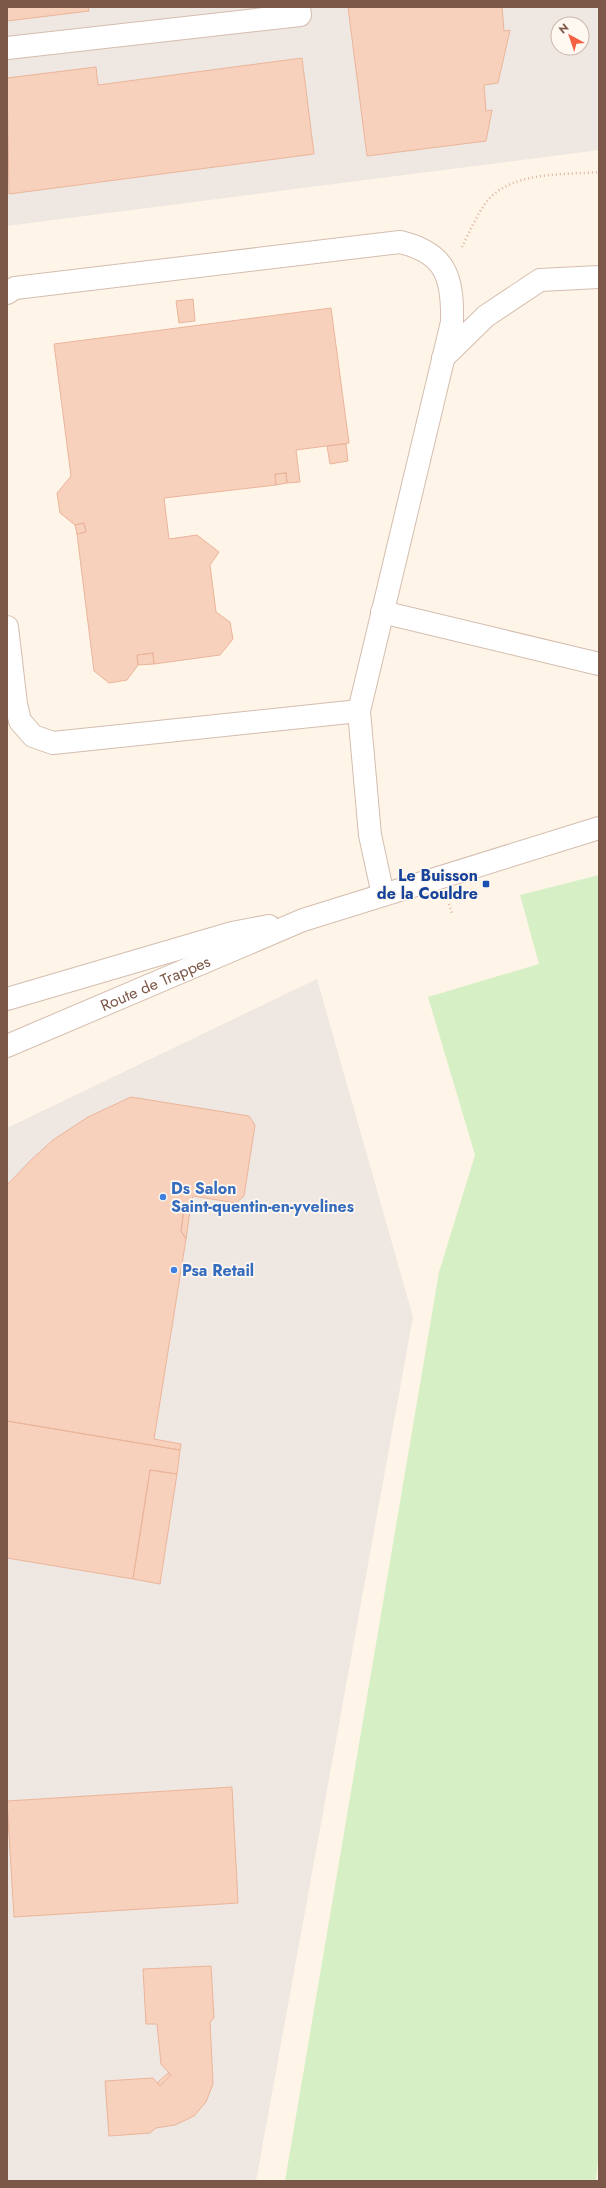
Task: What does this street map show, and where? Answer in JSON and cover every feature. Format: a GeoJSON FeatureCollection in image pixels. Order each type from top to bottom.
{"type":"FeatureCollection","features":[{"type":"Feature","properties":{"kind":"street"},"geometry":{"type":"LineString","coordinates":[[7,48],[300,15],[299,7]]}},
{"type":"Feature","properties":{"kind":"street"},"geometry":{"type":"LineString","coordinates":[[7,293],[15,288],[400,242],[419,247],[436,259],[447,274],[452,296],[452,322],[359,711],[370,834],[383,895]]}},
{"type":"Feature","properties":{"kind":"street"},"geometry":{"type":"LineString","coordinates":[[442,359],[486,316],[540,280],[599,277]]}},
{"type":"Feature","properties":{"kind":"street"},"geometry":{"type":"LineString","coordinates":[[382,612],[599,664]]}},
{"type":"Feature","properties":{"kind":"street"},"geometry":{"type":"LineString","coordinates":[[7,627],[16,704],[20,721],[33,736],[53,743],[359,711]]}},
{"type":"Feature","properties":{"kind":"street","name":"Route de Trappes"},"geometry":{"type":"LineString","coordinates":[[7,1046],[303,920],[599,828]]}},
{"type":"Feature","properties":{"kind":"street","name":"Route de Trappes"},"geometry":{"type":"LineString","coordinates":[[7,999],[232,933],[303,920]]}},
{"type":"Feature","properties":{"kind":"path"},"geometry":{"type":"LineString","coordinates":[[441,266],[460,249],[488,200],[507,184],[539,178],[599,172]]}},
{"type":"Feature","properties":{"kind":"path"},"geometry":{"type":"LineString","coordinates":[[441,906],[456,901]]}},
{"type":"Feature","properties":{"kind":"path"},"geometry":{"type":"LineString","coordinates":[[448,904],[452,913]]}},
{"type":"Feature","properties":{"kind":"shaded area"},"geometry":{"type":"Polygon","coordinates":[[[7,7],[599,7],[599,150],[7,226],[7,7]]]}},
{"type":"Feature","properties":{"kind":"shaded area"},"geometry":{"type":"Polygon","coordinates":[[[317,979],[413,1317],[256,2181],[7,2181],[7,1128],[317,979]]]}},
{"type":"Feature","properties":{"kind":"green space"},"geometry":{"type":"Polygon","coordinates":[[[599,875],[599,2150],[596,2181],[285,2181],[439,1272],[475,1155],[428,997],[539,964],[520,895],[599,875]]]}},
{"type":"Feature","properties":{"kind":"building"},"geometry":{"type":"Polygon","coordinates":[[[7,7],[88,7],[89,11],[7,21],[7,7]]]}},
{"type":"Feature","properties":{"kind":"building"},"geometry":{"type":"Polygon","coordinates":[[[348,7],[502,7],[504,31],[510,30],[498,83],[484,85],[486,111],[492,110],[486,141],[367,156],[348,7]]]}},
{"type":"Feature","properties":{"kind":"building"},"geometry":{"type":"Polygon","coordinates":[[[302,58],[314,154],[9,194],[7,78],[96,67],[98,85],[302,58]]]}},
{"type":"Feature","properties":{"kind":"building"},"geometry":{"type":"Polygon","coordinates":[[[193,299],[195,321],[179,323],[176,301],[193,299]]]}},
{"type":"Feature","properties":{"kind":"building"},"geometry":{"type":"Polygon","coordinates":[[[331,308],[349,443],[296,450],[300,482],[287,483],[286,473],[275,474],[276,485],[164,498],[169,539],[197,535],[219,552],[210,565],[216,612],[230,622],[233,639],[220,655],[154,664],[153,653],[137,655],[138,665],[127,680],[109,683],[94,671],[77,534],[86,532],[84,523],[75,525],[60,513],[57,493],[71,476],[54,344],[331,308]]]}},
{"type":"Feature","properties":{"kind":"building"},"geometry":{"type":"Polygon","coordinates":[[[346,444],[348,461],[330,464],[327,446],[346,444]]]}},
{"type":"Feature","properties":{"kind":"building"},"geometry":{"type":"Polygon","coordinates":[[[286,473],[287,483],[276,485],[275,474],[286,473]]]}},
{"type":"Feature","properties":{"kind":"building"},"geometry":{"type":"Polygon","coordinates":[[[84,523],[86,532],[77,534],[75,525],[84,523]]]}},
{"type":"Feature","properties":{"kind":"building"},"geometry":{"type":"Polygon","coordinates":[[[153,653],[154,664],[138,665],[137,655],[153,653]]]}},
{"type":"Feature","properties":{"kind":"building"},"geometry":{"type":"Polygon","coordinates":[[[131,1097],[249,1116],[255,1125],[244,1196],[236,1203],[193,1196],[191,1204],[184,1209],[181,1231],[186,1239],[154,1439],[181,1444],[180,1450],[7,1421],[7,1185],[53,1140],[88,1117],[131,1097]]]}},
{"type":"Feature","properties":{"kind":"building"},"geometry":{"type":"Polygon","coordinates":[[[191,1204],[186,1239],[181,1231],[184,1209],[191,1204]]]}},
{"type":"Feature","properties":{"kind":"building"},"geometry":{"type":"Polygon","coordinates":[[[7,1421],[180,1450],[177,1474],[150,1470],[133,1579],[7,1558],[7,1421]]]}},
{"type":"Feature","properties":{"kind":"building"},"geometry":{"type":"Polygon","coordinates":[[[150,1470],[177,1474],[160,1584],[133,1579],[150,1470]]]}},
{"type":"Feature","properties":{"kind":"building"},"geometry":{"type":"Polygon","coordinates":[[[232,1787],[238,1903],[14,1917],[7,1801],[232,1787]]]}},
{"type":"Feature","properties":{"kind":"building"},"geometry":{"type":"Polygon","coordinates":[[[211,1966],[214,2018],[210,2022],[213,2084],[206,2102],[194,2116],[175,2125],[156,2128],[150,2133],[109,2136],[105,2081],[153,2078],[160,2086],[171,2075],[161,2064],[157,2024],[146,2024],[143,1969],[211,1966]]]}},
{"type":"Feature","properties":{"kind":"building"},"geometry":{"type":"Polygon","coordinates":[[[168,2073],[171,2075],[160,2086],[157,2083],[168,2073]]]}},
{"type":"Feature","properties":{"kind":"place","name":"Le Buisson de la Couldre"},"geometry":{"type":"Point","coordinates":[486,884]}},
{"type":"Feature","properties":{"kind":"place","name":"Ds Salon Saint-quentin-en-yvelines"},"geometry":{"type":"Point","coordinates":[163,1197]}},
{"type":"Feature","properties":{"kind":"place","name":"Psa Retail"},"geometry":{"type":"Point","coordinates":[174,1270]}}]}
